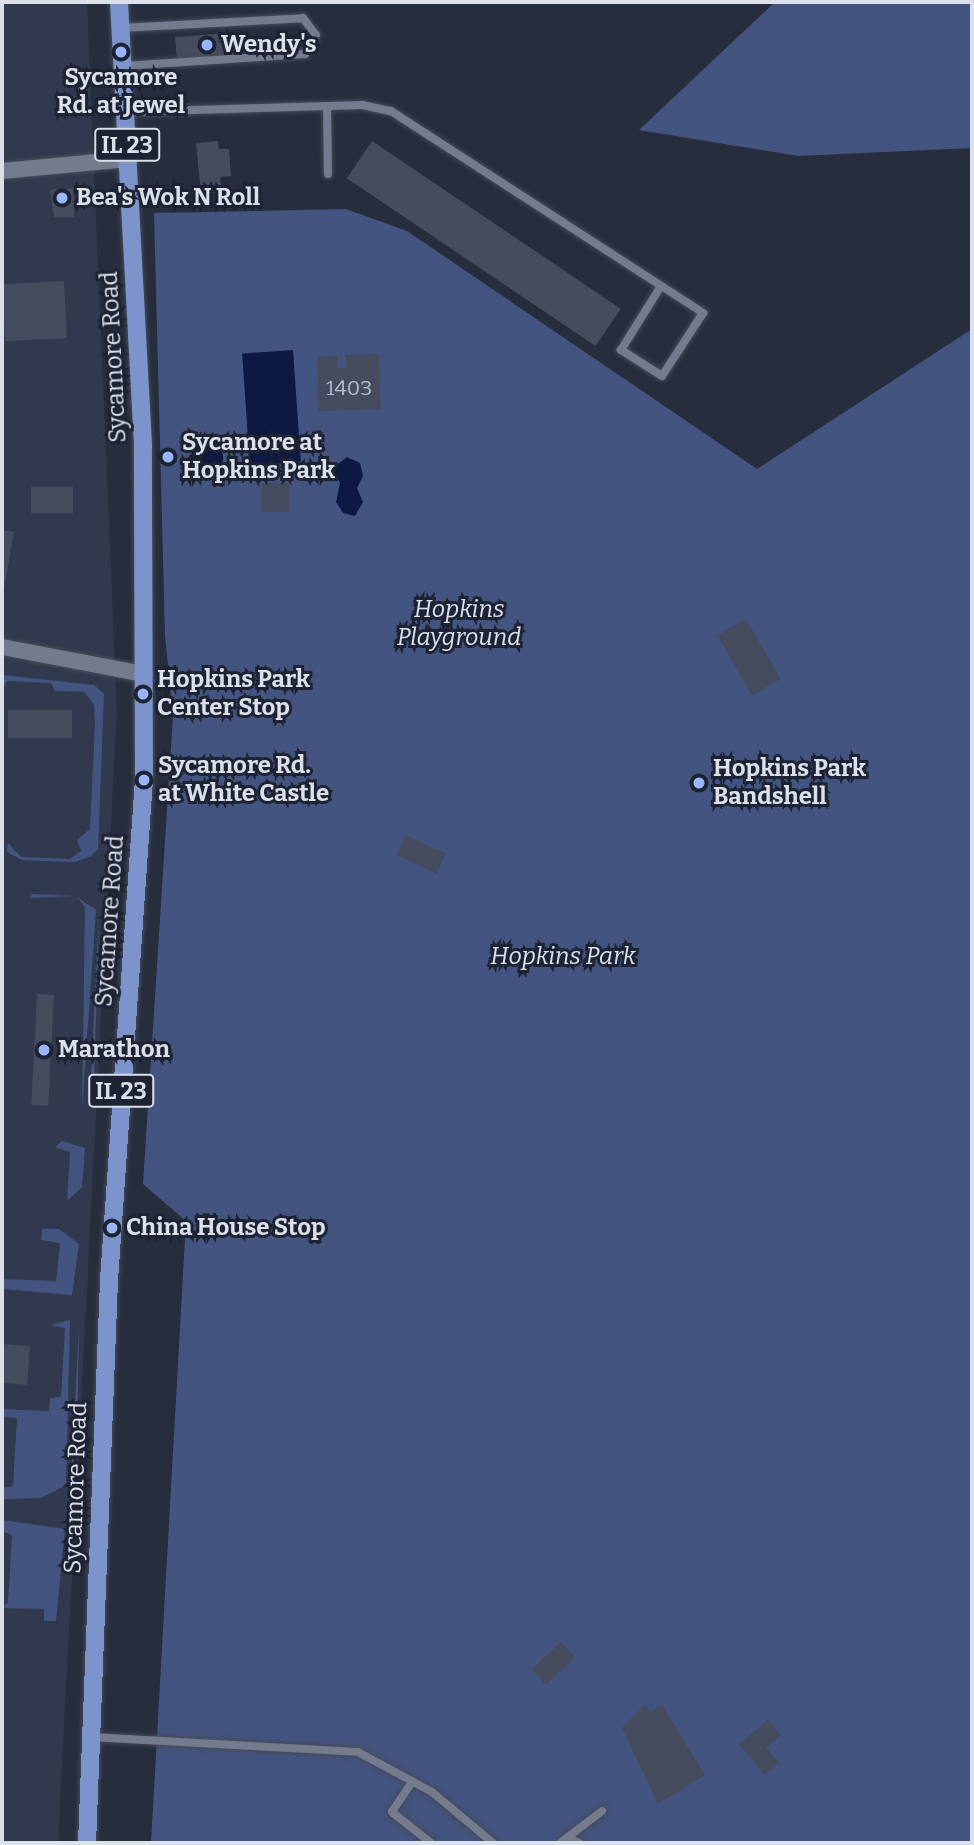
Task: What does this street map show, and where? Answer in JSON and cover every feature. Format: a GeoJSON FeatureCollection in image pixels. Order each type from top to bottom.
{"type":"FeatureCollection","features":[{"type":"Feature","properties":{"kind":"main road","name":"Sycamore Road"},"geometry":{"type":"LineString","coordinates":[[87,1843],[110,1267],[144,780],[138,338],[120,2]]}},
{"type":"Feature","properties":{"kind":"street"},"geometry":{"type":"LineString","coordinates":[[2,171],[128,159]]}},
{"type":"Feature","properties":{"kind":"street"},"geometry":{"type":"LineString","coordinates":[[2,647],[144,674]]}},
{"type":"Feature","properties":{"kind":"lane"},"geometry":{"type":"LineString","coordinates":[[121,28],[303,18],[316,35],[305,54],[123,66]]}},
{"type":"Feature","properties":{"kind":"lane"},"geometry":{"type":"LineString","coordinates":[[327,106],[328,174]]}},
{"type":"Feature","properties":{"kind":"lane"},"geometry":{"type":"LineString","coordinates":[[126,112],[327,106],[391,111],[703,313],[662,376],[621,350],[661,286]]}},
{"type":"Feature","properties":{"kind":"lane"},"geometry":{"type":"LineString","coordinates":[[91,1737],[358,1752],[410,1785],[432,1793],[493,1843]]}},
{"type":"Feature","properties":{"kind":"lane"},"geometry":{"type":"LineString","coordinates":[[410,1785],[392,1812],[431,1843]]}},
{"type":"Feature","properties":{"kind":"lane"},"geometry":{"type":"LineString","coordinates":[[560,1843],[602,1811]]}},
{"type":"Feature","properties":{"kind":"lane"},"geometry":{"type":"LineString","coordinates":[[568,1837],[579,1843]]}},
{"type":"Feature","properties":{"kind":"shaded area"},"geometry":{"type":"Polygon","coordinates":[[[2,2],[87,2],[117,712],[58,1843],[2,1843],[2,2]]]}},
{"type":"Feature","properties":{"kind":"shaded area"},"geometry":{"type":"Polygon","coordinates":[[[293,350],[301,462],[250,465],[242,354],[293,350]]]}},
{"type":"Feature","properties":{"kind":"shaded area"},"geometry":{"type":"Polygon","coordinates":[[[207,442],[219,446],[223,458],[219,470],[207,474],[195,470],[191,458],[195,446],[207,442]]]}},
{"type":"Feature","properties":{"kind":"shaded area"},"geometry":{"type":"Polygon","coordinates":[[[347,457],[360,463],[363,476],[357,488],[363,502],[355,516],[343,513],[336,502],[340,483],[331,469],[347,457]]]}},
{"type":"Feature","properties":{"kind":"green space"},"geometry":{"type":"Polygon","coordinates":[[[775,2],[972,2],[972,148],[798,156],[639,130],[775,2]]]}},
{"type":"Feature","properties":{"kind":"green space","name":"Hopkins Park"},"geometry":{"type":"Polygon","coordinates":[[[346,209],[407,231],[757,469],[972,329],[972,1843],[151,1843],[186,1221],[143,1184],[173,716],[165,635],[154,213],[346,209]]]}},
{"type":"Feature","properties":{"kind":"green space"},"geometry":{"type":"Polygon","coordinates":[[[2,675],[94,685],[104,694],[98,849],[91,856],[75,862],[22,860],[7,852],[8,843],[21,857],[70,859],[81,851],[77,840],[90,829],[95,723],[94,704],[84,692],[55,691],[51,683],[7,681],[3,689],[2,675]]]}},
{"type":"Feature","properties":{"kind":"green space"},"geometry":{"type":"Polygon","coordinates":[[[32,894],[74,896],[76,896],[30,898],[32,894]]]}},
{"type":"Feature","properties":{"kind":"green space"},"geometry":{"type":"Polygon","coordinates":[[[77,897],[96,910],[82,1110],[85,907],[77,897]]]}},
{"type":"Feature","properties":{"kind":"green space"},"geometry":{"type":"Polygon","coordinates":[[[99,916],[94,1086],[90,1106],[90,1091],[99,916]]]}},
{"type":"Feature","properties":{"kind":"green space"},"geometry":{"type":"Polygon","coordinates":[[[62,1141],[85,1148],[82,1187],[67,1201],[70,1152],[55,1147],[62,1141]]]}},
{"type":"Feature","properties":{"kind":"green space"},"geometry":{"type":"Polygon","coordinates":[[[42,1229],[59,1229],[79,1244],[72,1295],[2,1289],[2,1279],[56,1281],[60,1243],[41,1240],[42,1229]]]}},
{"type":"Feature","properties":{"kind":"green space"},"geometry":{"type":"Polygon","coordinates":[[[70,1320],[66,1485],[41,1498],[4,1499],[2,1488],[13,1486],[17,1418],[2,1417],[2,1409],[49,1411],[50,1398],[61,1397],[65,1328],[50,1325],[70,1320]]]}},
{"type":"Feature","properties":{"kind":"green space"},"geometry":{"type":"Polygon","coordinates":[[[79,1327],[77,1444],[72,1475],[72,1458],[79,1327]]]}},
{"type":"Feature","properties":{"kind":"green space"},"geometry":{"type":"Polygon","coordinates":[[[2,1520],[65,1529],[56,1621],[44,1621],[44,1609],[2,1608],[8,1602],[12,1535],[2,1531],[2,1520]]]}},
{"type":"Feature","properties":{"kind":"building","name":"Wendy's"},"geometry":{"type":"Polygon","coordinates":[[[238,32],[239,53],[177,62],[175,37],[238,32]]]}},
{"type":"Feature","properties":{"kind":"building"},"geometry":{"type":"Polygon","coordinates":[[[218,141],[219,149],[229,149],[231,176],[220,177],[222,192],[201,194],[196,143],[218,141]]]}},
{"type":"Feature","properties":{"kind":"building"},"geometry":{"type":"Polygon","coordinates":[[[372,141],[621,309],[596,346],[347,178],[372,141]]]}},
{"type":"Feature","properties":{"kind":"building","name":"Bea's Wok N Roll"},"geometry":{"type":"Polygon","coordinates":[[[73,188],[74,217],[54,217],[50,190],[73,188]]]}},
{"type":"Feature","properties":{"kind":"building"},"geometry":{"type":"Polygon","coordinates":[[[64,281],[67,338],[5,341],[2,284],[64,281]]]}},
{"type":"Feature","properties":{"kind":"building"},"geometry":{"type":"Polygon","coordinates":[[[379,354],[381,409],[319,411],[317,357],[337,356],[337,368],[346,368],[346,355],[379,354]]]}},
{"type":"Feature","properties":{"kind":"building"},"geometry":{"type":"Polygon","coordinates":[[[262,483],[289,483],[289,512],[262,512],[262,483]]]}},
{"type":"Feature","properties":{"kind":"building"},"geometry":{"type":"Polygon","coordinates":[[[31,487],[73,487],[73,513],[31,513],[31,487]]]}},
{"type":"Feature","properties":{"kind":"building"},"geometry":{"type":"Polygon","coordinates":[[[2,530],[14,532],[3,594],[2,593],[2,530]]]}},
{"type":"Feature","properties":{"kind":"building"},"geometry":{"type":"Polygon","coordinates":[[[746,619],[781,679],[752,695],[717,636],[746,619]]]}},
{"type":"Feature","properties":{"kind":"building"},"geometry":{"type":"Polygon","coordinates":[[[8,710],[72,710],[72,738],[8,738],[8,710]]]}},
{"type":"Feature","properties":{"kind":"building"},"geometry":{"type":"Polygon","coordinates":[[[406,835],[446,854],[437,874],[397,855],[406,835]]]}},
{"type":"Feature","properties":{"kind":"building","name":"Marathon"},"geometry":{"type":"Polygon","coordinates":[[[37,994],[54,995],[48,1106],[31,1105],[37,994]]]}},
{"type":"Feature","properties":{"kind":"building"},"geometry":{"type":"Polygon","coordinates":[[[2,1344],[30,1346],[27,1385],[2,1383],[2,1344]]]}},
{"type":"Feature","properties":{"kind":"building"},"geometry":{"type":"Polygon","coordinates":[[[561,1642],[575,1657],[546,1685],[532,1669],[561,1642]]]}},
{"type":"Feature","properties":{"kind":"building"},"geometry":{"type":"Polygon","coordinates":[[[645,1705],[650,1712],[662,1705],[705,1775],[658,1804],[622,1728],[645,1705]]]}},
{"type":"Feature","properties":{"kind":"building"},"geometry":{"type":"Polygon","coordinates":[[[768,1720],[781,1735],[766,1748],[779,1763],[765,1775],[739,1744],[768,1720]]]}},
{"type":"Feature","properties":{"kind":"place","name":"Wendy's"},"geometry":{"type":"Point","coordinates":[207,45]}},
{"type":"Feature","properties":{"kind":"place","name":"Sycamore Rd. at Jewel"},"geometry":{"type":"Point","coordinates":[121,52]}},
{"type":"Feature","properties":{"kind":"place","name":"Bea's Wok N Roll"},"geometry":{"type":"Point","coordinates":[62,198]}},
{"type":"Feature","properties":{"kind":"place","name":"Sycamore at Hopkins Park"},"geometry":{"type":"Point","coordinates":[168,457]}},
{"type":"Feature","properties":{"kind":"place","name":"Hopkins Park Center Stop"},"geometry":{"type":"Point","coordinates":[143,694]}},
{"type":"Feature","properties":{"kind":"place","name":"Sycamore Rd. at White Castle"},"geometry":{"type":"Point","coordinates":[144,780]}},
{"type":"Feature","properties":{"kind":"place","name":"Hopkins Park Bandshell"},"geometry":{"type":"Point","coordinates":[699,783]}},
{"type":"Feature","properties":{"kind":"place","name":"Marathon"},"geometry":{"type":"Point","coordinates":[44,1050]}},
{"type":"Feature","properties":{"kind":"place","name":"China House Stop"},"geometry":{"type":"Point","coordinates":[112,1228]}},
{"type":"Feature","properties":{"kind":"park label","name":"Hopkins Playground"},"geometry":{"type":"Point","coordinates":[459,624]}}]}
